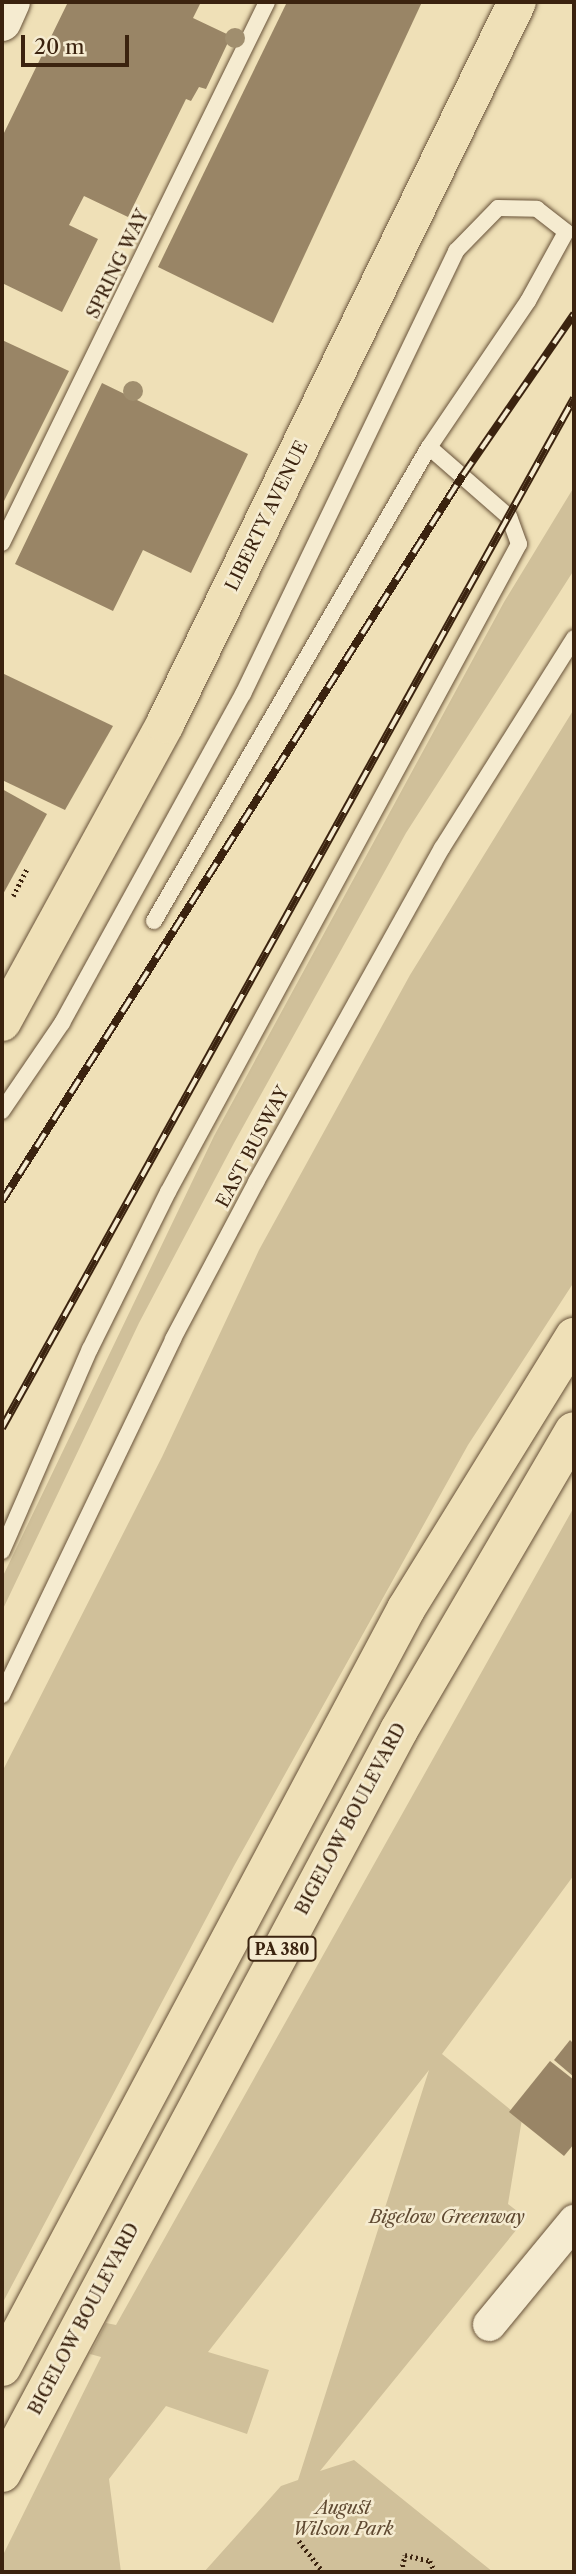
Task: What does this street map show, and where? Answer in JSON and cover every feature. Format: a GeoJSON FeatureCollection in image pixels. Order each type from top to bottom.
{"type":"FeatureCollection","features":[{"type":"Feature","properties":{"kind":"main road","name":"LIBERTY AVENUE"},"geometry":{"type":"LineString","coordinates":[[2,1022],[171,713],[517,2]]}},
{"type":"Feature","properties":{"kind":"main road","name":"PA 380"},"geometry":{"type":"LineString","coordinates":[[2,2367],[405,1609],[574,1337]]}},
{"type":"Feature","properties":{"kind":"main road","name":"BIGELOW BOULEVARD"},"geometry":{"type":"LineString","coordinates":[[2,2473],[399,1730],[574,1431]]}},
{"type":"Feature","properties":{"kind":"street"},"geometry":{"type":"LineString","coordinates":[[2,22],[11,2]]}},
{"type":"Feature","properties":{"kind":"street"},"geometry":{"type":"LineString","coordinates":[[489,2325],[574,2221]]}},
{"type":"Feature","properties":{"kind":"lane","name":"SPRING WAY"},"geometry":{"type":"LineString","coordinates":[[2,543],[267,2]]}},
{"type":"Feature","properties":{"kind":"lane"},"geometry":{"type":"LineString","coordinates":[[2,1111],[62,1023],[243,694],[456,251],[498,208],[537,209],[563,220],[566,232],[528,301],[429,447],[154,920]]}},
{"type":"Feature","properties":{"kind":"lane"},"geometry":{"type":"LineString","coordinates":[[2,1551],[84,1361],[168,1192],[519,544],[509,517],[429,447]]}},
{"type":"Feature","properties":{"kind":"lane","name":"EAST BUSWAY"},"geometry":{"type":"LineString","coordinates":[[2,1695],[173,1339],[256,1182],[442,848],[574,638]]}},
{"type":"Feature","properties":{"kind":"path"},"geometry":{"type":"LineString","coordinates":[[13,896],[27,869]]}},
{"type":"Feature","properties":{"kind":"path"},"geometry":{"type":"LineString","coordinates":[[299,2541],[323,2572]]}},
{"type":"Feature","properties":{"kind":"path"},"geometry":{"type":"LineString","coordinates":[[401,2572],[405,2554],[430,2561],[435,2572]]}},
{"type":"Feature","properties":{"kind":"green space"},"geometry":{"type":"Polygon","coordinates":[[[574,487],[574,570],[406,833],[234,1143],[139,1323],[2,1611],[2,1578],[214,1136],[504,602],[574,487]]]}},
{"type":"Feature","properties":{"kind":"green space"},"geometry":{"type":"Polygon","coordinates":[[[574,709],[574,1282],[468,1445],[234,1866],[2,2304],[2,1772],[162,1457],[259,1250],[410,975],[574,709]]]}},
{"type":"Feature","properties":{"kind":"green space"},"geometry":{"type":"Polygon","coordinates":[[[574,1507],[574,1875],[442,2054],[522,2119],[508,2204],[526,2218],[320,2471],[354,2460],[493,2572],[204,2572],[281,2486],[298,2480],[429,2070],[208,2352],[269,2370],[247,2434],[166,2406],[109,2479],[121,2572],[2,2572],[2,2557],[101,2357],[90,2354],[106,2323],[116,2325],[574,1507]]]}},
{"type":"Feature","properties":{"kind":"building"},"geometry":{"type":"Polygon","coordinates":[[[68,2],[201,2],[193,18],[231,36],[206,89],[199,87],[191,101],[186,99],[128,217],[84,196],[69,225],[98,239],[62,312],[2,283],[2,137],[68,2]]]}},
{"type":"Feature","properties":{"kind":"building"},"geometry":{"type":"Polygon","coordinates":[[[287,2],[422,2],[273,323],[158,267],[287,2]]]}},
{"type":"Feature","properties":{"kind":"building"},"geometry":{"type":"Polygon","coordinates":[[[2,340],[69,371],[2,505],[2,340]]]}},
{"type":"Feature","properties":{"kind":"building"},"geometry":{"type":"Polygon","coordinates":[[[102,383],[248,454],[191,573],[143,550],[113,611],[15,564],[102,383]]]}},
{"type":"Feature","properties":{"kind":"building"},"geometry":{"type":"Polygon","coordinates":[[[2,673],[113,726],[65,810],[2,780],[2,673]]]}},
{"type":"Feature","properties":{"kind":"building"},"geometry":{"type":"Polygon","coordinates":[[[2,789],[47,814],[2,896],[2,789]]]}},
{"type":"Feature","properties":{"kind":"building"},"geometry":{"type":"Polygon","coordinates":[[[570,2040],[574,2044],[574,2077],[554,2060],[570,2040]]]}},
{"type":"Feature","properties":{"kind":"building"},"geometry":{"type":"Polygon","coordinates":[[[550,2061],[574,2080],[574,2144],[564,2156],[509,2112],[550,2061]]]}},
{"type":"Feature","properties":{"kind":"railway"},"geometry":{"type":"LineString","coordinates":[[2,1201],[463,475],[574,314]]}},
{"type":"Feature","properties":{"kind":"railway"},"geometry":{"type":"LineString","coordinates":[[2,1428],[574,398]]}},
{"type":"Feature","properties":{"kind":"park label","name":"Bigelow Greenway"},"geometry":{"type":"Point","coordinates":[447,2217]}},
{"type":"Feature","properties":{"kind":"park label","name":"August Wilson Park"},"geometry":{"type":"Point","coordinates":[343,2519]}}]}
